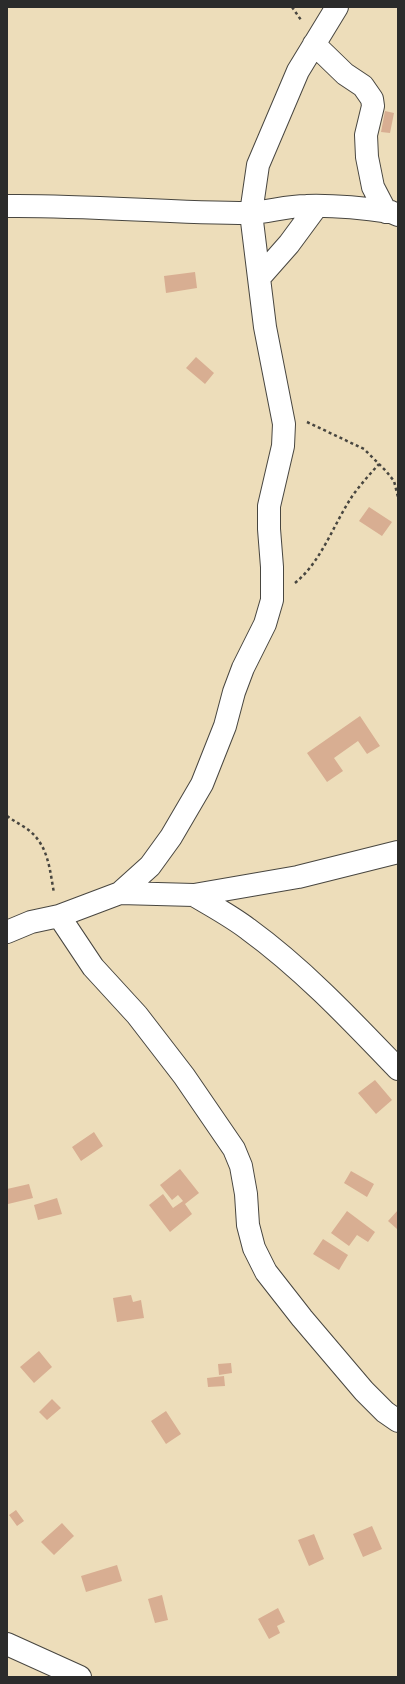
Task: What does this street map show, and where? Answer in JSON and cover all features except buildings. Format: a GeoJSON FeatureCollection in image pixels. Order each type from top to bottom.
{"type":"FeatureCollection","features":[{"type":"Feature","properties":{"kind":"street"},"geometry":{"type":"LineString","coordinates":[[7,932],[31,922],[59,916],[120,893],[150,866],[171,837],[202,784],[225,726],[234,692],[243,668],[265,624],[272,600],[269,506],[283,446],[284,424],[265,327],[250,213],[258,165],[298,71],[337,7]]}},
{"type":"Feature","properties":{"kind":"street"},"geometry":{"type":"LineString","coordinates":[[314,44],[345,74],[363,86],[372,98],[373,106],[366,135],[367,157],[373,187],[392,214]]}},
{"type":"Feature","properties":{"kind":"street"},"geometry":{"type":"LineString","coordinates":[[7,206],[56,205],[133,210],[250,213],[305,206],[344,206],[392,214]]}},
{"type":"Feature","properties":{"kind":"street"},"geometry":{"type":"LineString","coordinates":[[259,278],[289,244],[317,206]]}},
{"type":"Feature","properties":{"kind":"street"},"geometry":{"type":"LineString","coordinates":[[120,893],[194,894],[298,877],[398,852]]}},
{"type":"Feature","properties":{"kind":"street"},"geometry":{"type":"LineString","coordinates":[[194,894],[248,929],[292,965],[355,1024],[398,1069]]}},
{"type":"Feature","properties":{"kind":"street"},"geometry":{"type":"LineString","coordinates":[[59,916],[93,967],[137,1015],[184,1076],[234,1149],[241,1166],[246,1194],[248,1225],[254,1248],[266,1272],[302,1318],[364,1391],[385,1412],[398,1420]]}},
{"type":"Feature","properties":{"kind":"street"},"geometry":{"type":"LineString","coordinates":[[7,1644],[80,1677]]}},
{"type":"Feature","properties":{"kind":"path"},"geometry":{"type":"LineString","coordinates":[[282,412],[364,449],[394,481],[398,497]]}},
{"type":"Feature","properties":{"kind":"path"},"geometry":{"type":"LineString","coordinates":[[272,600],[302,577],[318,556],[353,495],[379,464]]}},
{"type":"Feature","properties":{"kind":"path"},"geometry":{"type":"LineString","coordinates":[[7,816],[31,833],[43,848],[49,863],[59,916]]}}]}
